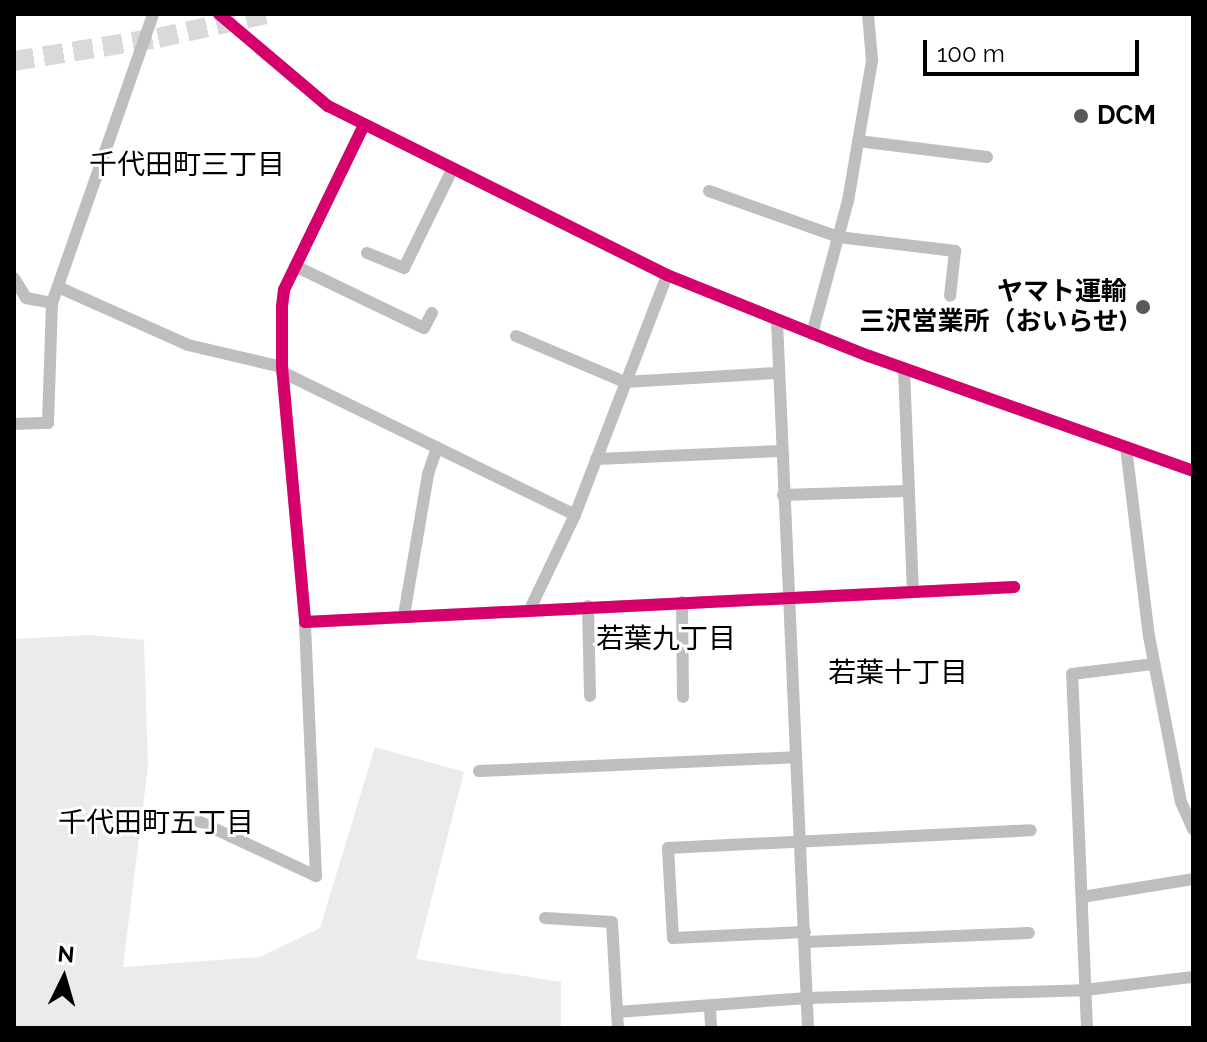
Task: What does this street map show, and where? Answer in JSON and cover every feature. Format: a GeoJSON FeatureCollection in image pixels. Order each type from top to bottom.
{"type":"FeatureCollection","features":[{"type":"Feature","properties":{"kind":"street"},"geometry":{"type":"LineString","coordinates":[[14,424],[48,423],[52,303],[153,14]]}},
{"type":"Feature","properties":{"kind":"street"},"geometry":{"type":"LineString","coordinates":[[219,14],[298,83],[363,127],[667,275],[904,369],[1193,471]]}},
{"type":"Feature","properties":{"kind":"street"},"geometry":{"type":"LineString","coordinates":[[812,334],[838,237],[858,141],[872,60],[868,14]]}},
{"type":"Feature","properties":{"kind":"street"},"geometry":{"type":"LineString","coordinates":[[183,814],[316,876],[305,622],[282,369],[282,307],[295,266],[363,127]]}},
{"type":"Feature","properties":{"kind":"street"},"geometry":{"type":"LineString","coordinates":[[858,141],[987,157]]}},
{"type":"Feature","properties":{"kind":"street"},"geometry":{"type":"LineString","coordinates":[[367,253],[404,268],[451,172]]}},
{"type":"Feature","properties":{"kind":"street"},"geometry":{"type":"LineString","coordinates":[[709,191],[838,237],[955,251],[950,296]]}},
{"type":"Feature","properties":{"kind":"street"},"geometry":{"type":"LineString","coordinates":[[295,266],[424,328],[432,313]]}},
{"type":"Feature","properties":{"kind":"street"},"geometry":{"type":"LineString","coordinates":[[530,609],[575,515],[667,275]]}},
{"type":"Feature","properties":{"kind":"street"},"geometry":{"type":"LineString","coordinates":[[14,278],[26,298],[52,303]]}},
{"type":"Feature","properties":{"kind":"street"},"geometry":{"type":"LineString","coordinates":[[58,287],[188,345],[282,369],[575,515]]}},
{"type":"Feature","properties":{"kind":"street"},"geometry":{"type":"LineString","coordinates":[[777,321],[808,1028]]}},
{"type":"Feature","properties":{"kind":"street"},"geometry":{"type":"LineString","coordinates":[[516,336],[625,382],[777,373]]}},
{"type":"Feature","properties":{"kind":"street"},"geometry":{"type":"LineString","coordinates":[[904,369],[913,591]]}},
{"type":"Feature","properties":{"kind":"street"},"geometry":{"type":"LineString","coordinates":[[1126,447],[1154,664],[1181,802],[1193,829]]}},
{"type":"Feature","properties":{"kind":"street"},"geometry":{"type":"LineString","coordinates":[[404,615],[428,474],[437,448]]}},
{"type":"Feature","properties":{"kind":"street"},"geometry":{"type":"LineString","coordinates":[[596,459],[781,451]]}},
{"type":"Feature","properties":{"kind":"street"},"geometry":{"type":"LineString","coordinates":[[783,495],[907,491]]}},
{"type":"Feature","properties":{"kind":"street"},"geometry":{"type":"LineString","coordinates":[[305,622],[1014,587]]}},
{"type":"Feature","properties":{"kind":"street"},"geometry":{"type":"LineString","coordinates":[[682,602],[683,697]]}},
{"type":"Feature","properties":{"kind":"street"},"geometry":{"type":"LineString","coordinates":[[588,606],[590,696]]}},
{"type":"Feature","properties":{"kind":"street"},"geometry":{"type":"LineString","coordinates":[[1087,1028],[1072,674],[1154,664]]}},
{"type":"Feature","properties":{"kind":"street"},"geometry":{"type":"LineString","coordinates":[[479,771],[795,757]]}},
{"type":"Feature","properties":{"kind":"street"},"geometry":{"type":"LineString","coordinates":[[1029,933],[673,938],[668,848],[1031,830]]}},
{"type":"Feature","properties":{"kind":"street"},"geometry":{"type":"LineString","coordinates":[[1082,897],[1193,879]]}},
{"type":"Feature","properties":{"kind":"street"},"geometry":{"type":"LineString","coordinates":[[545,918],[612,922],[618,1028]]}},
{"type":"Feature","properties":{"kind":"street"},"geometry":{"type":"LineString","coordinates":[[617,1012],[807,998],[1085,990],[1193,977]]}},
{"type":"Feature","properties":{"kind":"street"},"geometry":{"type":"LineString","coordinates":[[710,1007],[711,1028]]}},
{"type":"Feature","properties":{"kind":"shaded area"},"geometry":{"type":"Polygon","coordinates":[[[89,635],[144,640],[148,766],[123,967],[260,957],[320,928],[375,747],[464,772],[416,959],[561,982],[561,1028],[14,1028],[14,639],[89,635]]]}},
{"type":"Feature","properties":{"kind":"tunnel"},"geometry":{"type":"LineString","coordinates":[[14,61],[158,38],[266,14]]}},
{"type":"Feature","properties":{"kind":"cycle path"},"geometry":{"type":"LineString","coordinates":[[219,14],[328,106],[667,275],[869,356],[1193,471]]}},
{"type":"Feature","properties":{"kind":"cycle path"},"geometry":{"type":"LineString","coordinates":[[363,127],[284,290],[282,307],[282,367],[305,622],[1014,587]]}},
{"type":"Feature","properties":{"kind":"place","name":"DCM"},"geometry":{"type":"Point","coordinates":[1081,116]}},
{"type":"Feature","properties":{"kind":"place","name":"ヤマト運輸 三沢営業所（おいらせ)"},"geometry":{"type":"Point","coordinates":[1143,307]}},
{"type":"Feature","properties":{"kind":"district","name":"千代田町三丁目"},"geometry":{"type":"Point","coordinates":[187,165]}},
{"type":"Feature","properties":{"kind":"district","name":"若葉九丁目"},"geometry":{"type":"Point","coordinates":[666,639]}},
{"type":"Feature","properties":{"kind":"district","name":"若葉十丁目"},"geometry":{"type":"Point","coordinates":[898,673]}},
{"type":"Feature","properties":{"kind":"district","name":"千代田町五丁目"},"geometry":{"type":"Point","coordinates":[156,823]}}]}
